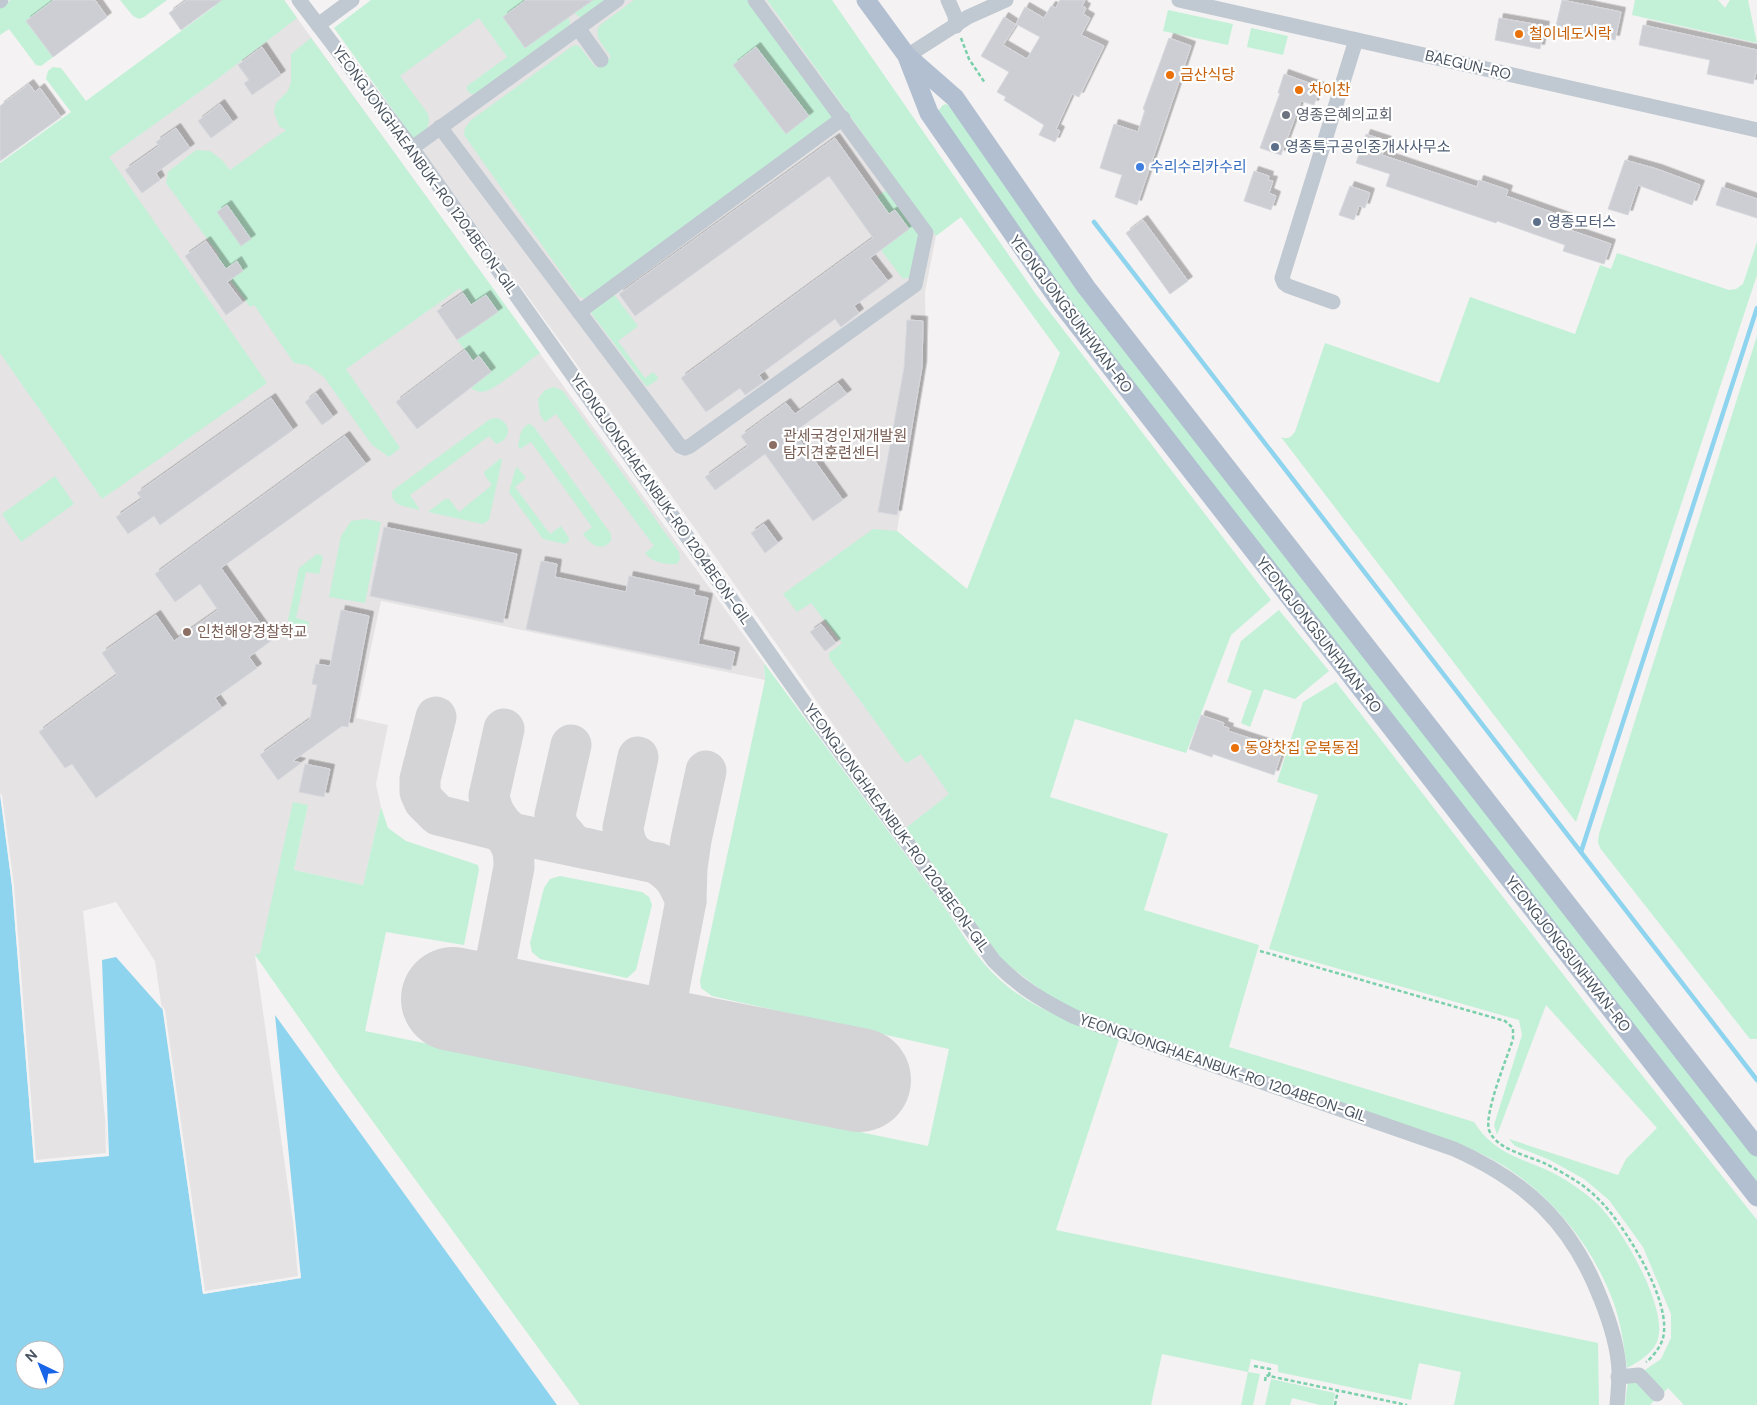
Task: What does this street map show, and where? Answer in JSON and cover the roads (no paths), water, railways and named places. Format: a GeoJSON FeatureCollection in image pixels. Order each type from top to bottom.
{"type":"FeatureCollection","features":[{"type":"Feature","properties":{"kind":"main road","name":"YEONGJONGSUNHWAN-RO"},"geometry":{"type":"LineString","coordinates":[[866,0],[907,56],[955,98],[1086,287],[1757,1146]]}},
{"type":"Feature","properties":{"kind":"main road","name":"YEONGJONGSUNHWAN-RO"},"geometry":{"type":"LineString","coordinates":[[907,56],[929,113],[1063,306],[1757,1197]]}},
{"type":"Feature","properties":{"kind":"street","name":"YEONGJONGHAEANBUK-RO 1204BEON-GIL"},"geometry":{"type":"LineString","coordinates":[[300,0],[412,148],[805,704],[994,961],[1011,978],[1031,993],[1075,1017],[1450,1148],[1480,1160],[1524,1189],[1542,1204],[1558,1223],[1584,1261],[1605,1310],[1613,1338],[1618,1377],[1617,1405]]}},
{"type":"Feature","properties":{"kind":"street"},"geometry":{"type":"LineString","coordinates":[[318,25],[352,0]]}},
{"type":"Feature","properties":{"kind":"street"},"geometry":{"type":"LineString","coordinates":[[412,148],[617,0]]}},
{"type":"Feature","properties":{"kind":"street"},"geometry":{"type":"LineString","coordinates":[[440,127],[680,446],[685,448],[690,446],[915,285],[926,233],[925,229],[755,0]]}},
{"type":"Feature","properties":{"kind":"street"},"geometry":{"type":"LineString","coordinates":[[948,0],[955,16],[956,26]]}},
{"type":"Feature","properties":{"kind":"street"},"geometry":{"type":"LineString","coordinates":[[907,56],[991,6],[1006,0]]}},
{"type":"Feature","properties":{"kind":"street","name":"BAEGUN-RO"},"geometry":{"type":"LineString","coordinates":[[1180,0],[1757,130]]}},
{"type":"Feature","properties":{"kind":"street"},"geometry":{"type":"LineString","coordinates":[[578,28],[601,60]]}},
{"type":"Feature","properties":{"kind":"street"},"geometry":{"type":"LineString","coordinates":[[1334,302],[1288,286],[1282,278],[1356,40]]}},
{"type":"Feature","properties":{"kind":"street"},"geometry":{"type":"LineString","coordinates":[[579,312],[843,118]]}},
{"type":"Feature","properties":{"kind":"street"},"geometry":{"type":"LineString","coordinates":[[1618,1377],[1639,1375],[1657,1394]]}},
{"type":"Feature","properties":{"kind":"water"},"geometry":{"type":"Polygon","coordinates":[[[0,795],[12,886],[34,1162],[109,1156],[102,960],[116,957],[163,1010],[203,1294],[301,1278],[275,1015],[557,1405],[0,1405],[0,795]]]}},
{"type":"Feature","properties":{"kind":"waterway"},"geometry":{"type":"LineString","coordinates":[[1094,222],[1757,1080]]}},
{"type":"Feature","properties":{"kind":"waterway"},"geometry":{"type":"LineString","coordinates":[[1581,852],[1757,308]]}},
{"type":"Feature","properties":{"kind":"place","name":"철이네도시락"},"geometry":{"type":"Point","coordinates":[1519,34]}},
{"type":"Feature","properties":{"kind":"place","name":"금산식당"},"geometry":{"type":"Point","coordinates":[1170,75]}},
{"type":"Feature","properties":{"kind":"place","name":"차이찬"},"geometry":{"type":"Point","coordinates":[1299,90]}},
{"type":"Feature","properties":{"kind":"place","name":"영종은혜의교회"},"geometry":{"type":"Point","coordinates":[1286,115]}},
{"type":"Feature","properties":{"kind":"place","name":"영종특구공인중개사사무소"},"geometry":{"type":"Point","coordinates":[1275,147]}},
{"type":"Feature","properties":{"kind":"place","name":"수리수리카수리"},"geometry":{"type":"Point","coordinates":[1140,167]}},
{"type":"Feature","properties":{"kind":"place","name":"영종모터스"},"geometry":{"type":"Point","coordinates":[1537,222]}},
{"type":"Feature","properties":{"kind":"place","name":"관세국경인재개발원 탐지견훈련센터"},"geometry":{"type":"Point","coordinates":[773,445]}},
{"type":"Feature","properties":{"kind":"place","name":"인천해양경찰학교"},"geometry":{"type":"Point","coordinates":[187,632]}},
{"type":"Feature","properties":{"kind":"place","name":"동양찻집 운북동점"},"geometry":{"type":"Point","coordinates":[1235,748]}}]}
